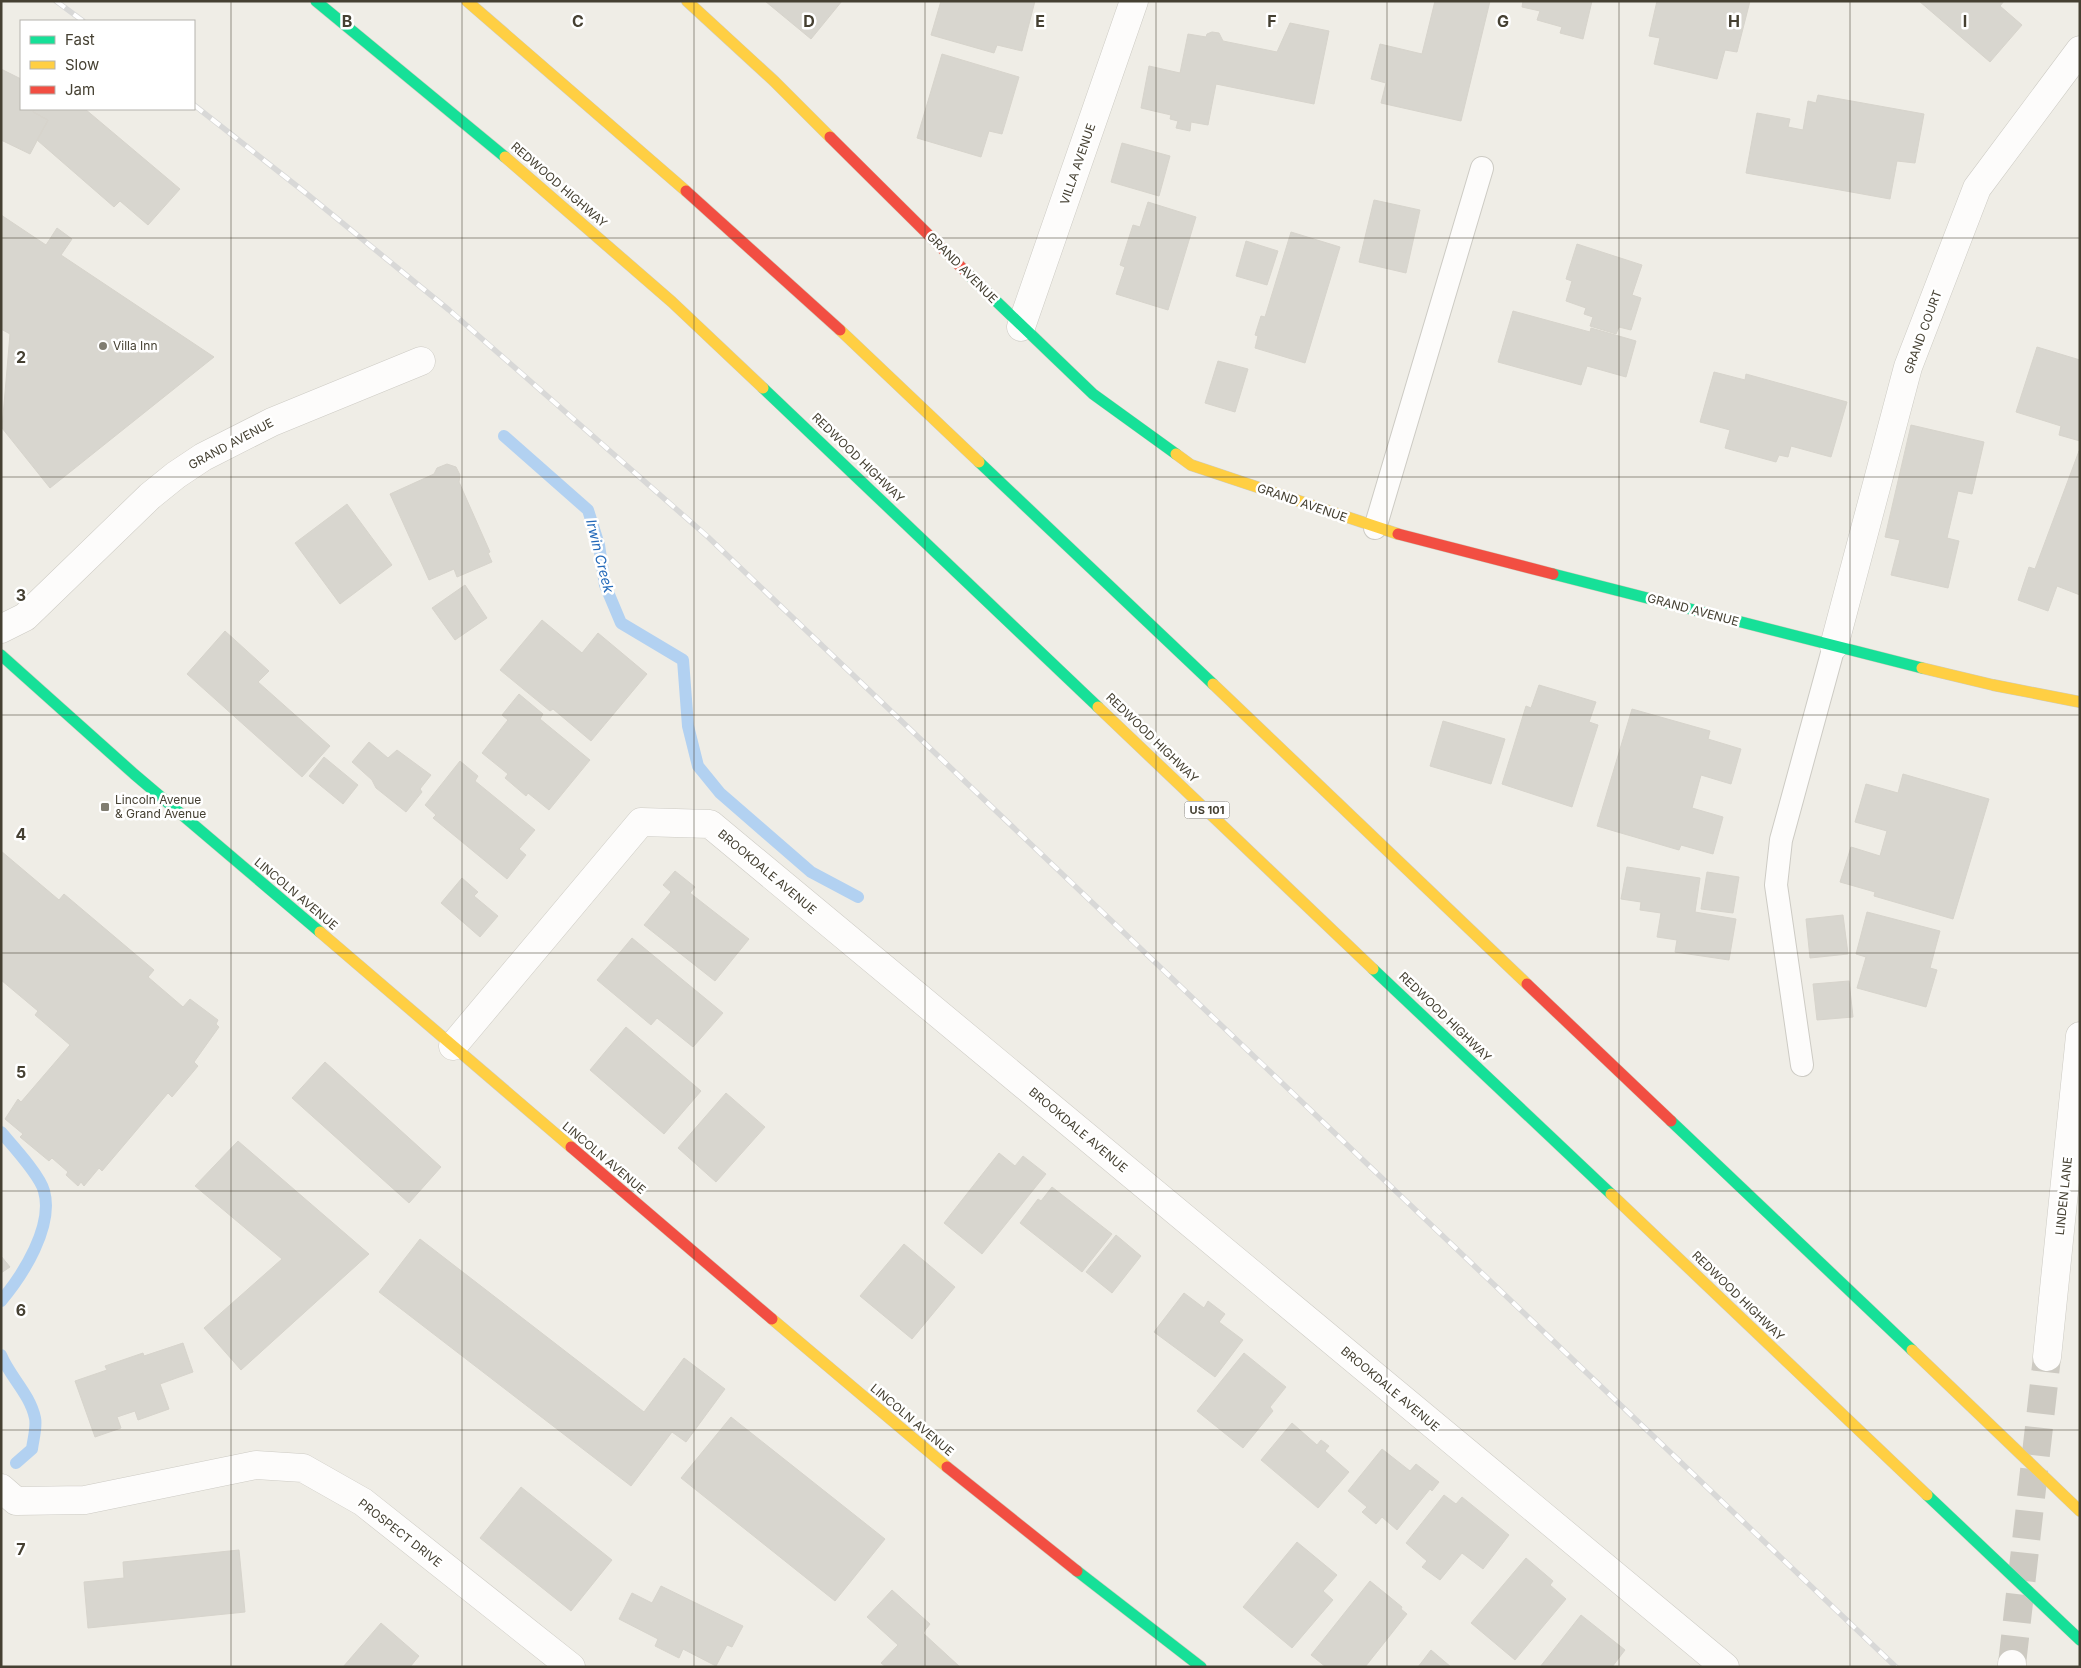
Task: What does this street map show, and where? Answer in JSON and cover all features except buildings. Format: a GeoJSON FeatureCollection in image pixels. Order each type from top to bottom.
{"type":"FeatureCollection","features":[{"type":"Feature","properties":{"kind":"main road","name":"REDWOOD HIGHWAY"},"geometry":{"type":"LineString","coordinates":[[316,1],[404,71],[540,185],[672,302],[2080,1640]]}},
{"type":"Feature","properties":{"kind":"main road"},"geometry":{"type":"LineString","coordinates":[[467,1],[597,110],[729,226],[847,336],[2080,1512]]}},
{"type":"Feature","properties":{"kind":"main road","name":"GRAND AVENUE"},"geometry":{"type":"LineString","coordinates":[[687,1],[774,81],[1021,327],[1093,394],[1191,465],[1375,528],[1834,646],[1993,685],[2080,702]]}},
{"type":"Feature","properties":{"kind":"main road","name":"LINCOLN AVENUE"},"geometry":{"type":"LineString","coordinates":[[1,656],[134,774],[973,1490],[1201,1667]]}},
{"type":"Feature","properties":{"kind":"street","name":"VILLA AVENUE"},"geometry":{"type":"LineString","coordinates":[[1021,327],[1134,1]]}},
{"type":"Feature","properties":{"kind":"street","name":"GRAND COURT"},"geometry":{"type":"LineString","coordinates":[[1834,646],[1908,367],[1978,188],[2080,50]]}},
{"type":"Feature","properties":{"kind":"street","name":"GRAND AVENUE"},"geometry":{"type":"LineString","coordinates":[[1,630],[25,617],[127,517],[176,475],[203,457],[272,422],[421,361]]}},
{"type":"Feature","properties":{"kind":"street","name":"BROOKDALE AVENUE"},"geometry":{"type":"LineString","coordinates":[[453,1046],[641,822],[710,824],[1725,1667]]}},
{"type":"Feature","properties":{"kind":"street","name":"LINDEN LANE"},"geometry":{"type":"LineString","coordinates":[[2047,1357],[2080,1036]]}},
{"type":"Feature","properties":{"kind":"street","name":"PROSPECT DRIVE"},"geometry":{"type":"LineString","coordinates":[[1,1488],[16,1501],[85,1500],[256,1465],[303,1468],[363,1502],[571,1667]]}},
{"type":"Feature","properties":{"kind":"lane"},"geometry":{"type":"LineString","coordinates":[[1375,528],[1482,168]]}},
{"type":"Feature","properties":{"kind":"lane"},"geometry":{"type":"LineString","coordinates":[[1802,1065],[1776,885],[1781,840],[1834,646]]}},
{"type":"Feature","properties":{"kind":"waterway","name":"Irwin Creek"},"geometry":{"type":"LineString","coordinates":[[504,436],[588,510],[599,545],[605,585],[621,623],[683,660],[688,726],[698,766],[720,793],[811,872],[858,897]]}},
{"type":"Feature","properties":{"kind":"waterway"},"geometry":{"type":"LineString","coordinates":[[1,1132],[37,1177],[44,1191],[46,1205],[41,1234],[27,1264],[1,1301]]}},
{"type":"Feature","properties":{"kind":"waterway"},"geometry":{"type":"LineString","coordinates":[[1,1355],[29,1401],[35,1418],[32,1449],[16,1463]]}},
{"type":"Feature","properties":{"kind":"tunnel"},"geometry":{"type":"LineString","coordinates":[[2012,1664],[2047,1357]]}},
{"type":"Feature","properties":{"kind":"railway"},"geometry":{"type":"LineString","coordinates":[[56,1],[82,20]]}},
{"type":"Feature","properties":{"kind":"railway"},"geometry":{"type":"LineString","coordinates":[[195,106],[449,310],[708,537],[1896,1667]]}},
{"type":"Feature","properties":{"kind":"traffic: fast"},"geometry":{"type":"LineString","coordinates":[[316,1],[505,157]]}},
{"type":"Feature","properties":{"kind":"traffic: fast"},"geometry":{"type":"LineString","coordinates":[[969,275],[1093,394],[1176,454]]}},
{"type":"Feature","properties":{"kind":"traffic: fast"},"geometry":{"type":"LineString","coordinates":[[763,388],[1098,707]]}},
{"type":"Feature","properties":{"kind":"traffic: fast"},"geometry":{"type":"LineString","coordinates":[[979,462],[1213,684]]}},
{"type":"Feature","properties":{"kind":"traffic: fast"},"geometry":{"type":"LineString","coordinates":[[1553,574],[1922,668]]}},
{"type":"Feature","properties":{"kind":"traffic: fast"},"geometry":{"type":"LineString","coordinates":[[1,655],[134,774],[320,932]]}},
{"type":"Feature","properties":{"kind":"traffic: fast"},"geometry":{"type":"LineString","coordinates":[[1373,969],[1611,1194]]}},
{"type":"Feature","properties":{"kind":"traffic: fast"},"geometry":{"type":"LineString","coordinates":[[1671,1121],[1912,1350]]}},
{"type":"Feature","properties":{"kind":"traffic: fast"},"geometry":{"type":"LineString","coordinates":[[1927,1495],[2080,1640]]}},
{"type":"Feature","properties":{"kind":"traffic: fast"},"geometry":{"type":"LineString","coordinates":[[1077,1571],[1201,1667]]}},
{"type":"Feature","properties":{"kind":"traffic: slow"},"geometry":{"type":"LineString","coordinates":[[467,1],[686,191]]}},
{"type":"Feature","properties":{"kind":"traffic: slow"},"geometry":{"type":"LineString","coordinates":[[687,1],[774,81],[830,137]]}},
{"type":"Feature","properties":{"kind":"traffic: slow"},"geometry":{"type":"LineString","coordinates":[[505,157],[672,302],[763,388]]}},
{"type":"Feature","properties":{"kind":"traffic: slow"},"geometry":{"type":"LineString","coordinates":[[840,330],[979,462]]}},
{"type":"Feature","properties":{"kind":"traffic: slow"},"geometry":{"type":"LineString","coordinates":[[1176,454],[1191,465],[1398,534]]}},
{"type":"Feature","properties":{"kind":"traffic: slow"},"geometry":{"type":"LineString","coordinates":[[1922,668],[1993,685],[2080,702]]}},
{"type":"Feature","properties":{"kind":"traffic: slow"},"geometry":{"type":"LineString","coordinates":[[1213,684],[1527,984]]}},
{"type":"Feature","properties":{"kind":"traffic: slow"},"geometry":{"type":"LineString","coordinates":[[1098,707],[1373,969]]}},
{"type":"Feature","properties":{"kind":"traffic: slow"},"geometry":{"type":"LineString","coordinates":[[320,932],[571,1147]]}},
{"type":"Feature","properties":{"kind":"traffic: slow"},"geometry":{"type":"LineString","coordinates":[[1611,1194],[1927,1495]]}},
{"type":"Feature","properties":{"kind":"traffic: slow"},"geometry":{"type":"LineString","coordinates":[[772,1319],[947,1467]]}},
{"type":"Feature","properties":{"kind":"traffic: slow"},"geometry":{"type":"LineString","coordinates":[[1912,1350],[2080,1511]]}},
{"type":"Feature","properties":{"kind":"traffic: jam"},"geometry":{"type":"LineString","coordinates":[[830,137],[969,275]]}},
{"type":"Feature","properties":{"kind":"traffic: jam"},"geometry":{"type":"LineString","coordinates":[[686,191],[840,330]]}},
{"type":"Feature","properties":{"kind":"traffic: jam"},"geometry":{"type":"LineString","coordinates":[[1398,534],[1553,574]]}},
{"type":"Feature","properties":{"kind":"traffic: jam"},"geometry":{"type":"LineString","coordinates":[[1527,984],[1671,1121]]}},
{"type":"Feature","properties":{"kind":"traffic: jam"},"geometry":{"type":"LineString","coordinates":[[571,1147],[772,1319]]}},
{"type":"Feature","properties":{"kind":"traffic: jam"},"geometry":{"type":"LineString","coordinates":[[947,1467],[1077,1571]]}},
{"type":"Feature","properties":{"kind":"place","name":"Villa Inn"},"geometry":{"type":"Point","coordinates":[103,346]}},
{"type":"Feature","properties":{"kind":"place","name":"Lincoln Avenue & Grand Avenue"},"geometry":{"type":"Point","coordinates":[105,807]}}]}
